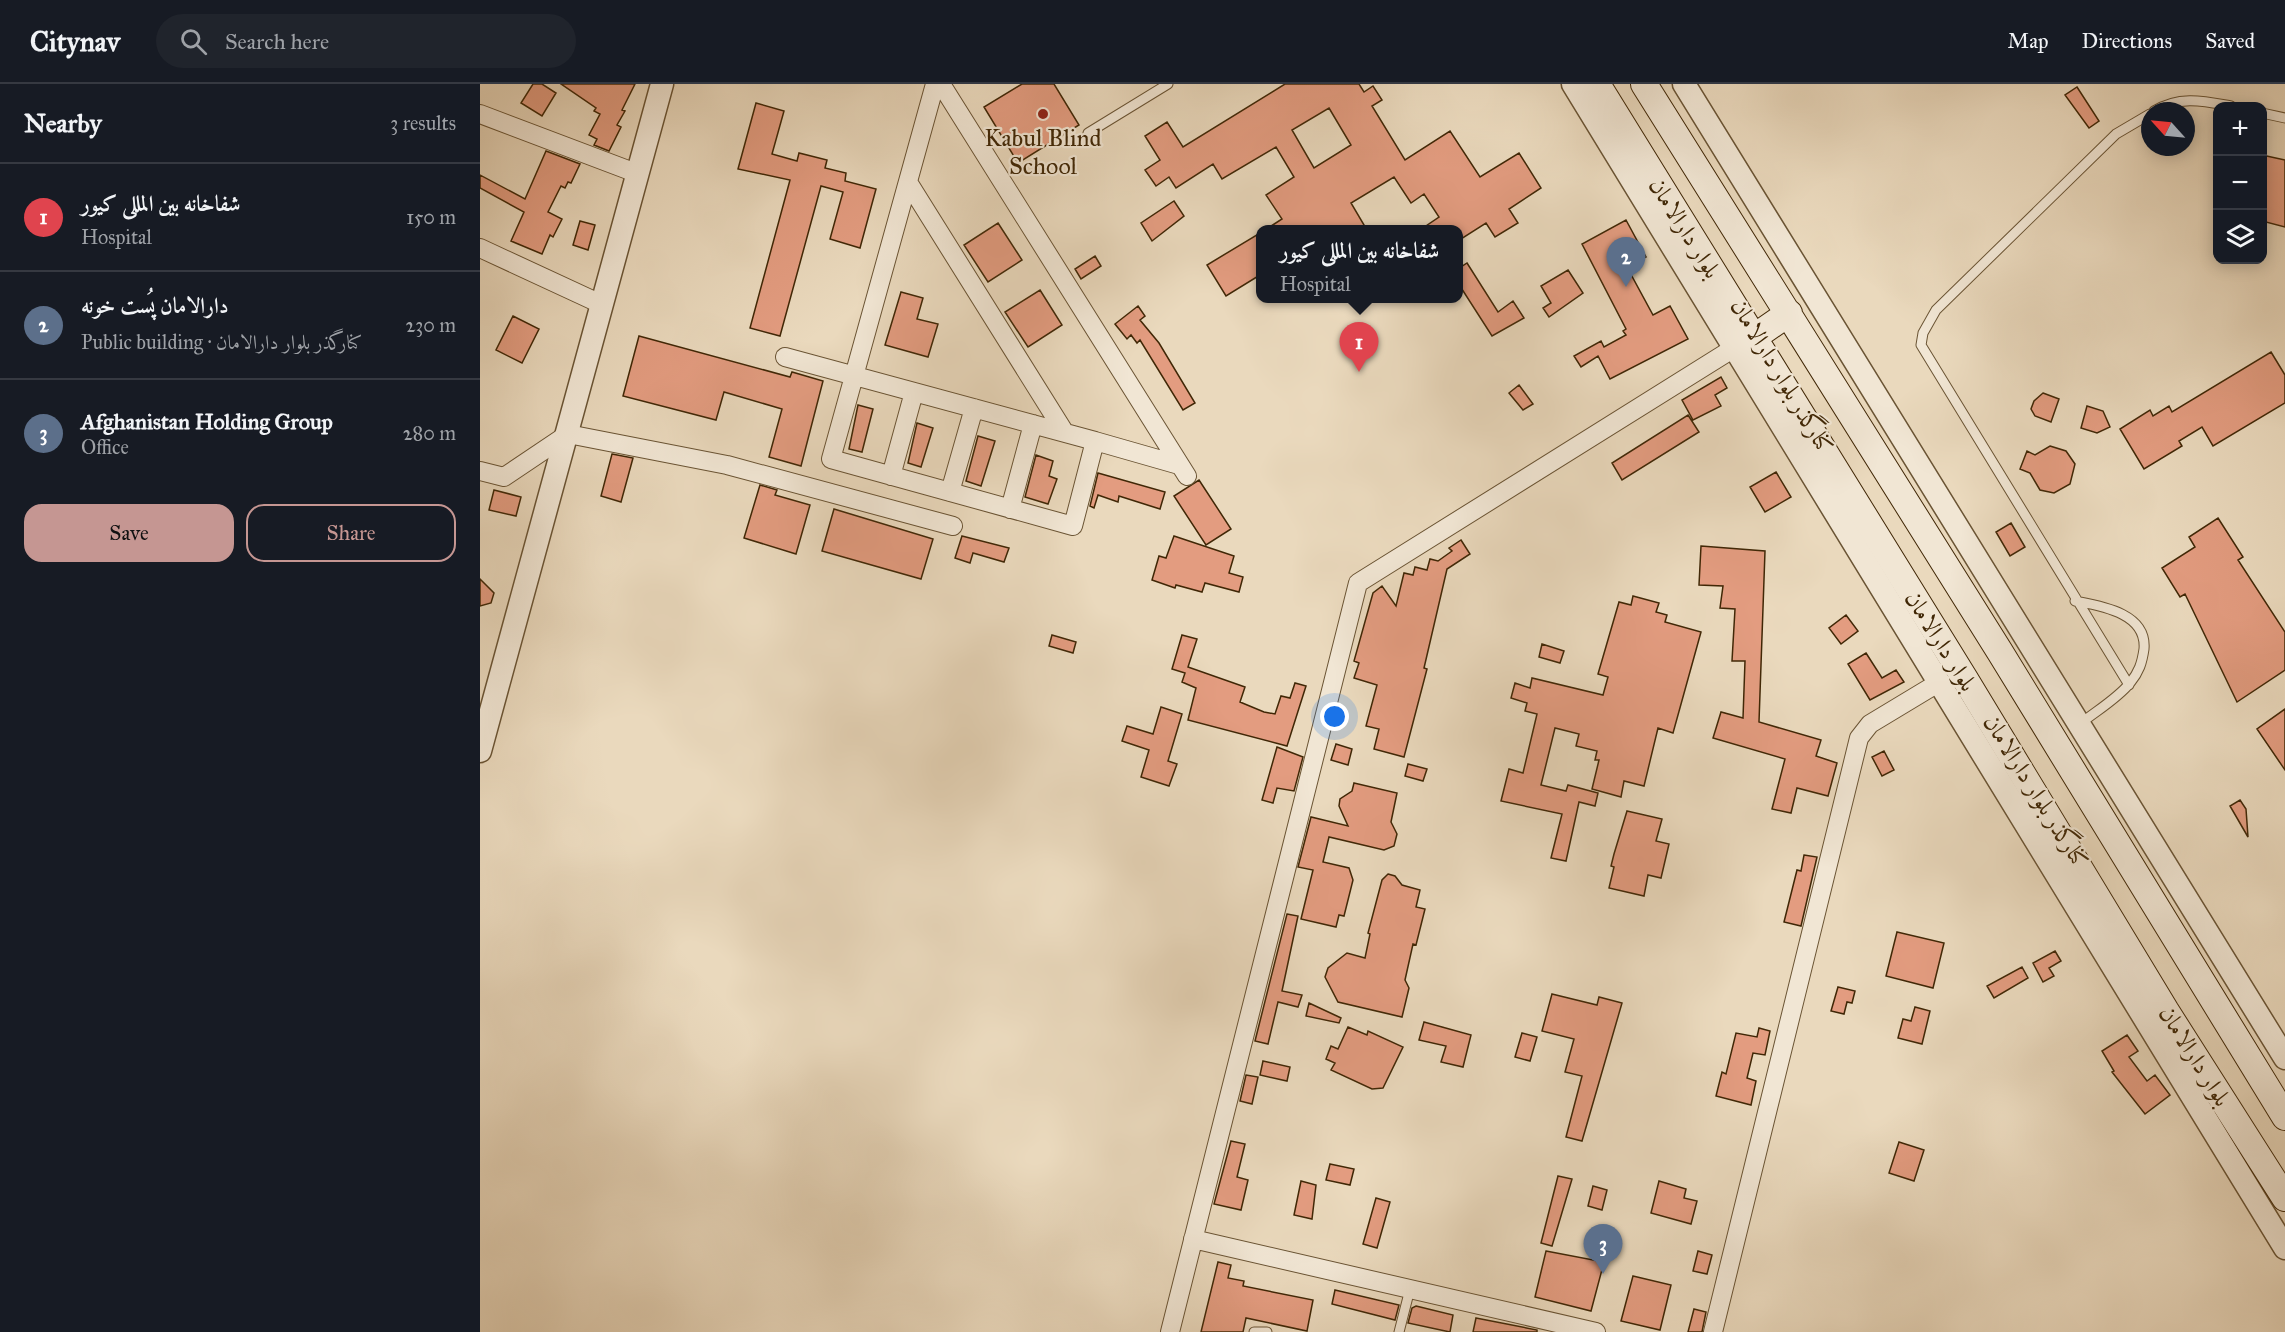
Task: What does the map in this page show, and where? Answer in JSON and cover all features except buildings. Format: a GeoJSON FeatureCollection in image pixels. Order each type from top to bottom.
{"type":"FeatureCollection","features":[{"type":"Feature","properties":{"kind":"main road","name":"بلوار دارالامان"},"geometry":{"type":"LineString","coordinates":[[1597,84],[1743,343],[1971,689],[2166,1011],[2285,1198]]}},
{"type":"Feature","properties":{"kind":"main road","name":"بلوار دارالامان"},"geometry":{"type":"LineString","coordinates":[[1644,84],[1783,303],[2285,1117]]}},
{"type":"Feature","properties":{"kind":"main road"},"geometry":{"type":"LineString","coordinates":[[1743,343],[1783,303]]}},
{"type":"Feature","properties":{"kind":"street"},"geometry":{"type":"LineString","coordinates":[[480,750],[662,84]]}},
{"type":"Feature","properties":{"kind":"street"},"geometry":{"type":"LineString","coordinates":[[935,84],[831,459],[1072,526],[1095,441]]}},
{"type":"Feature","properties":{"kind":"street"},"geometry":{"type":"LineString","coordinates":[[785,357],[1095,441],[1183,470],[941,84]]}},
{"type":"Feature","properties":{"kind":"street","name":"کنارگذر بلوار دارالامان"},"geometry":{"type":"LineString","coordinates":[[1573,84],[1743,343],[1938,683],[2285,1248]]}},
{"type":"Feature","properties":{"kind":"street"},"geometry":{"type":"LineString","coordinates":[[1684,84],[2285,1058]]}},
{"type":"Feature","properties":{"kind":"street"},"geometry":{"type":"LineString","coordinates":[[480,114],[636,173]]}},
{"type":"Feature","properties":{"kind":"street"},"geometry":{"type":"LineString","coordinates":[[908,182],[1065,433]]}},
{"type":"Feature","properties":{"kind":"street"},"geometry":{"type":"LineString","coordinates":[[480,248],[603,305]]}},
{"type":"Feature","properties":{"kind":"street"},"geometry":{"type":"LineString","coordinates":[[1783,303],[1796,265]]}},
{"type":"Feature","properties":{"kind":"street"},"geometry":{"type":"LineString","coordinates":[[1170,1332],[1358,584],[1743,343]]}},
{"type":"Feature","properties":{"kind":"street"},"geometry":{"type":"LineString","coordinates":[[891,476],[914,392]]}},
{"type":"Feature","properties":{"kind":"street"},"geometry":{"type":"LineString","coordinates":[[951,492],[974,408]]}},
{"type":"Feature","properties":{"kind":"street"},"geometry":{"type":"LineString","coordinates":[[1010,509],[1033,424]]}},
{"type":"Feature","properties":{"kind":"street"},"geometry":{"type":"LineString","coordinates":[[480,471],[504,477],[568,434],[727,465],[952,526]]}},
{"type":"Feature","properties":{"kind":"street"},"geometry":{"type":"LineString","coordinates":[[1713,1332],[1859,738],[1870,724],[1938,683]]}},
{"type":"Feature","properties":{"kind":"street"},"geometry":{"type":"LineString","coordinates":[[1192,1239],[1596,1332]]}},
{"type":"Feature","properties":{"kind":"lane"},"geometry":{"type":"LineString","coordinates":[[1088,133],[1168,84]]}},
{"type":"Feature","properties":{"kind":"lane"},"geometry":{"type":"LineString","coordinates":[[2178,102],[2193,99],[2213,103]]}},
{"type":"Feature","properties":{"kind":"lane"},"geometry":{"type":"LineString","coordinates":[[2267,114],[2285,118]]}},
{"type":"Feature","properties":{"kind":"lane"},"geometry":{"type":"LineString","coordinates":[[2129,685],[2075,601],[1921,345],[1923,333],[1936,310],[2116,134],[2141,119]]}},
{"type":"Feature","properties":{"kind":"lane"},"geometry":{"type":"LineString","coordinates":[[2075,601],[2108,608],[2126,616],[2139,628],[2144,642],[2143,662],[2129,685],[2079,725]]}},
{"type":"Feature","properties":{"kind":"lane"},"geometry":{"type":"LineString","coordinates":[[1400,1332],[1410,1289]]}},
{"type":"Feature","properties":{"kind":"lane"},"geometry":{"type":"LineString","coordinates":[[1254,1332],[1267,1332]]}},
{"type":"Feature","properties":{"kind":"place","name":"Kabul Blind School"},"geometry":{"type":"Point","coordinates":[1043,114]}},
{"type":"Feature","properties":{"kind":"place","name":"دارالامان پُست خونه"},"geometry":{"type":"Point","coordinates":[1626,287]}},
{"type":"Feature","properties":{"kind":"place","name":"شفاخانه بین المللی کیور"},"geometry":{"type":"Point","coordinates":[1359,372]}},
{"type":"Feature","properties":{"kind":"place","name":"Afghanistan Holding Group"},"geometry":{"type":"Point","coordinates":[1603,1274]}}]}
